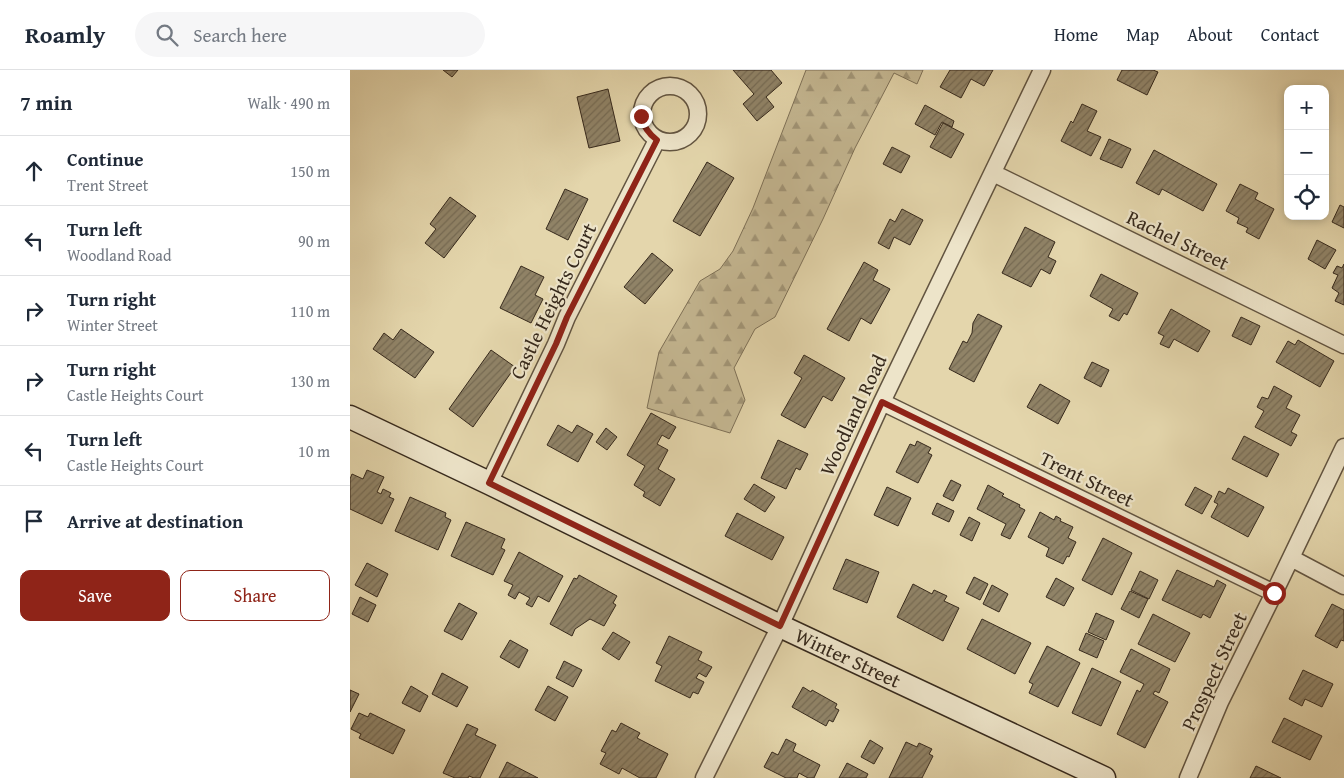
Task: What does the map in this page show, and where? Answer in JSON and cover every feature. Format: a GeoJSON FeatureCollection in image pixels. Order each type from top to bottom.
{"type":"FeatureCollection","features":[{"type":"Feature","properties":{"kind":"main road","name":"Winter Street"},"geometry":{"type":"LineString","coordinates":[[350,417],[780,626],[1104,778]]}},
{"type":"Feature","properties":{"kind":"street","name":"Woodland Road"},"geometry":{"type":"LineString","coordinates":[[704,778],[780,626],[882,402],[1042,70]]}},
{"type":"Feature","properties":{"kind":"street","name":"Castle Heights Court"},"geometry":{"type":"LineString","coordinates":[[489,483],[556,344],[567,317],[657,140]]}},
{"type":"Feature","properties":{"kind":"street","name":"Rachel Street"},"geometry":{"type":"LineString","coordinates":[[993,173],[1344,346]]}},
{"type":"Feature","properties":{"kind":"street","name":"Trent Street"},"geometry":{"type":"LineString","coordinates":[[882,402],[1274,593]]}},
{"type":"Feature","properties":{"kind":"street","name":"Prospect Street"},"geometry":{"type":"LineString","coordinates":[[1188,778],[1220,702],[1344,447]]}},
{"type":"Feature","properties":{"kind":"street"},"geometry":{"type":"LineString","coordinates":[[1291,558],[1344,586]]}},
{"type":"Feature","properties":{"kind":"green space"},"geometry":{"type":"Polygon","coordinates":[[[806,70],[923,70],[917,84],[894,73],[855,148],[775,317],[755,329],[734,368],[745,400],[730,433],[647,408],[659,352],[700,281],[720,269],[733,251],[753,208],[806,70]]]}},
{"type":"Feature","properties":{"kind":"building"},"geometry":{"type":"Polygon","coordinates":[[[443,70],[458,70],[452,77],[443,70]]]}},
{"type":"Feature","properties":{"kind":"building"},"geometry":{"type":"Polygon","coordinates":[[[733,70],[771,70],[782,83],[766,97],[774,107],[757,121],[743,104],[754,94],[733,70]]]}},
{"type":"Feature","properties":{"kind":"building"},"geometry":{"type":"Polygon","coordinates":[[[950,70],[993,70],[984,86],[971,79],[961,98],[940,87],[950,70]]]}},
{"type":"Feature","properties":{"kind":"building"},"geometry":{"type":"Polygon","coordinates":[[[1122,70],[1153,70],[1158,72],[1147,95],[1117,80],[1122,70]]]}},
{"type":"Feature","properties":{"kind":"building"},"geometry":{"type":"Polygon","coordinates":[[[608,89],[620,141],[589,148],[577,97],[608,89]]]}},
{"type":"Feature","properties":{"kind":"building"},"geometry":{"type":"Polygon","coordinates":[[[1082,104],[1097,111],[1087,131],[1101,137],[1091,156],[1061,141],[1071,121],[1073,123],[1082,104]]]}},
{"type":"Feature","properties":{"kind":"building"},"geometry":{"type":"Polygon","coordinates":[[[925,105],[954,121],[952,127],[942,122],[935,135],[915,124],[925,105]]]}},
{"type":"Feature","properties":{"kind":"building"},"geometry":{"type":"Polygon","coordinates":[[[943,123],[964,134],[951,158],[930,147],[943,123]]]}},
{"type":"Feature","properties":{"kind":"building"},"geometry":{"type":"Polygon","coordinates":[[[1109,139],[1131,149],[1122,168],[1100,159],[1109,139]]]}},
{"type":"Feature","properties":{"kind":"building"},"geometry":{"type":"Polygon","coordinates":[[[892,147],[910,156],[901,173],[883,164],[892,147]]]}},
{"type":"Feature","properties":{"kind":"building"},"geometry":{"type":"Polygon","coordinates":[[[1154,150],[1217,184],[1203,211],[1162,189],[1159,195],[1136,183],[1154,150]]]}},
{"type":"Feature","properties":{"kind":"building"},"geometry":{"type":"Polygon","coordinates":[[[707,162],[734,178],[700,236],[673,221],[707,162]]]}},
{"type":"Feature","properties":{"kind":"building"},"geometry":{"type":"Polygon","coordinates":[[[1240,184],[1258,193],[1255,199],[1274,209],[1259,239],[1246,232],[1248,228],[1237,223],[1239,218],[1226,211],[1240,184]]]}},
{"type":"Feature","properties":{"kind":"building"},"geometry":{"type":"Polygon","coordinates":[[[565,189],[588,199],[568,240],[546,229],[565,189]]]}},
{"type":"Feature","properties":{"kind":"building"},"geometry":{"type":"Polygon","coordinates":[[[450,197],[476,216],[444,258],[425,243],[436,229],[430,224],[450,197]]]}},
{"type":"Feature","properties":{"kind":"building"},"geometry":{"type":"Polygon","coordinates":[[[1340,205],[1344,207],[1344,228],[1332,222],[1340,205]]]}},
{"type":"Feature","properties":{"kind":"building"},"geometry":{"type":"Polygon","coordinates":[[[902,209],[923,220],[910,245],[894,237],[889,249],[878,243],[890,219],[895,222],[902,209]]]}},
{"type":"Feature","properties":{"kind":"building"},"geometry":{"type":"Polygon","coordinates":[[[1025,227],[1055,242],[1048,257],[1056,261],[1050,274],[1041,269],[1031,287],[1002,273],[1025,227]]]}},
{"type":"Feature","properties":{"kind":"building"},"geometry":{"type":"Polygon","coordinates":[[[1317,240],[1336,250],[1325,269],[1308,259],[1317,240]]]}},
{"type":"Feature","properties":{"kind":"building"},"geometry":{"type":"Polygon","coordinates":[[[652,253],[673,270],[645,304],[624,287],[652,253]]]}},
{"type":"Feature","properties":{"kind":"building"},"geometry":{"type":"Polygon","coordinates":[[[864,262],[878,270],[873,280],[890,289],[871,324],[861,318],[849,341],[827,329],[864,262]]]}},
{"type":"Feature","properties":{"kind":"building"},"geometry":{"type":"Polygon","coordinates":[[[1344,264],[1344,305],[1335,301],[1339,293],[1332,288],[1338,275],[1333,273],[1337,266],[1342,268],[1344,264]]]}},
{"type":"Feature","properties":{"kind":"building"},"geometry":{"type":"Polygon","coordinates":[[[521,266],[544,277],[535,295],[543,299],[531,323],[500,308],[521,266]]]}},
{"type":"Feature","properties":{"kind":"building"},"geometry":{"type":"Polygon","coordinates":[[[1101,274],[1138,293],[1127,315],[1124,313],[1119,321],[1109,316],[1113,309],[1090,296],[1101,274]]]}},
{"type":"Feature","properties":{"kind":"building"},"geometry":{"type":"Polygon","coordinates":[[[1171,309],[1210,331],[1198,352],[1174,339],[1169,348],[1160,344],[1164,336],[1158,333],[1171,309]]]}},
{"type":"Feature","properties":{"kind":"building"},"geometry":{"type":"Polygon","coordinates":[[[978,314],[1002,326],[974,382],[949,369],[963,341],[967,343],[978,314]]]}},
{"type":"Feature","properties":{"kind":"building"},"geometry":{"type":"Polygon","coordinates":[[[1241,317],[1260,326],[1251,345],[1232,336],[1241,317]]]}},
{"type":"Feature","properties":{"kind":"building"},"geometry":{"type":"Polygon","coordinates":[[[401,329],[434,352],[415,378],[373,349],[384,333],[393,340],[401,329]]]}},
{"type":"Feature","properties":{"kind":"building"},"geometry":{"type":"Polygon","coordinates":[[[1298,340],[1334,361],[1320,387],[1276,362],[1288,341],[1295,345],[1298,340]]]}},
{"type":"Feature","properties":{"kind":"building"},"geometry":{"type":"Polygon","coordinates":[[[491,350],[515,367],[473,427],[449,409],[491,350]]]}},
{"type":"Feature","properties":{"kind":"building"},"geometry":{"type":"Polygon","coordinates":[[[804,355],[845,378],[832,401],[823,396],[805,428],[781,415],[802,378],[794,373],[804,355]]]}},
{"type":"Feature","properties":{"kind":"building"},"geometry":{"type":"Polygon","coordinates":[[[1092,362],[1109,370],[1101,387],[1084,378],[1092,362]]]}},
{"type":"Feature","properties":{"kind":"building"},"geometry":{"type":"Polygon","coordinates":[[[1040,384],[1070,401],[1058,424],[1027,407],[1040,384]]]}},
{"type":"Feature","properties":{"kind":"building"},"geometry":{"type":"Polygon","coordinates":[[[1274,386],[1292,396],[1286,408],[1300,415],[1291,432],[1297,435],[1291,446],[1255,427],[1264,411],[1257,407],[1262,397],[1268,399],[1274,386]]]}},
{"type":"Feature","properties":{"kind":"building"},"geometry":{"type":"Polygon","coordinates":[[[651,413],[676,427],[669,439],[662,435],[657,444],[668,450],[658,469],[675,479],[660,506],[643,496],[645,492],[634,485],[645,466],[627,455],[651,413]]]}},
{"type":"Feature","properties":{"kind":"building"},"geometry":{"type":"Polygon","coordinates":[[[558,425],[572,433],[577,425],[593,434],[578,462],[547,445],[558,425]]]}},
{"type":"Feature","properties":{"kind":"building"},"geometry":{"type":"Polygon","coordinates":[[[606,428],[617,437],[607,450],[596,442],[606,428]]]}},
{"type":"Feature","properties":{"kind":"building"},"geometry":{"type":"Polygon","coordinates":[[[1244,436],[1279,454],[1267,477],[1232,459],[1244,436]]]}},
{"type":"Feature","properties":{"kind":"building"},"geometry":{"type":"Polygon","coordinates":[[[778,440],[808,454],[800,470],[796,468],[786,489],[761,478],[778,440]]]}},
{"type":"Feature","properties":{"kind":"building"},"geometry":{"type":"Polygon","coordinates":[[[917,441],[931,448],[928,453],[932,455],[918,483],[896,472],[910,444],[915,446],[917,441]]]}},
{"type":"Feature","properties":{"kind":"building"},"geometry":{"type":"Polygon","coordinates":[[[367,470],[384,477],[377,492],[381,494],[383,489],[391,493],[389,497],[394,499],[382,524],[350,509],[350,479],[352,474],[363,479],[367,470]]]}},
{"type":"Feature","properties":{"kind":"building"},"geometry":{"type":"Polygon","coordinates":[[[951,480],[961,485],[953,501],[943,496],[951,480]]]}},
{"type":"Feature","properties":{"kind":"building"},"geometry":{"type":"Polygon","coordinates":[[[754,484],[775,497],[765,512],[744,499],[754,484]]]}},
{"type":"Feature","properties":{"kind":"building"},"geometry":{"type":"Polygon","coordinates":[[[988,485],[1004,494],[1002,496],[1020,505],[1019,507],[1025,510],[1010,539],[1001,535],[1006,524],[977,509],[988,485]]]}},
{"type":"Feature","properties":{"kind":"building"},"geometry":{"type":"Polygon","coordinates":[[[887,487],[911,498],[898,526],[874,515],[887,487]]]}},
{"type":"Feature","properties":{"kind":"building"},"geometry":{"type":"Polygon","coordinates":[[[1195,487],[1212,496],[1202,514],[1185,505],[1195,487]]]}},
{"type":"Feature","properties":{"kind":"building"},"geometry":{"type":"Polygon","coordinates":[[[1228,488],[1264,507],[1248,537],[1211,517],[1218,504],[1214,502],[1219,491],[1225,494],[1228,488]]]}},
{"type":"Feature","properties":{"kind":"building"},"geometry":{"type":"Polygon","coordinates":[[[410,497],[446,513],[445,517],[451,520],[438,550],[395,531],[410,497]]]}},
{"type":"Feature","properties":{"kind":"building"},"geometry":{"type":"Polygon","coordinates":[[[937,503],[954,511],[949,522],[932,514],[937,503]]]}},
{"type":"Feature","properties":{"kind":"building"},"geometry":{"type":"Polygon","coordinates":[[[1040,512],[1054,520],[1056,516],[1061,519],[1060,521],[1073,527],[1068,538],[1076,542],[1069,557],[1067,556],[1063,564],[1046,556],[1049,548],[1028,537],[1040,512]]]}},
{"type":"Feature","properties":{"kind":"building"},"geometry":{"type":"Polygon","coordinates":[[[737,513],[784,537],[772,560],[725,536],[737,513]]]}},
{"type":"Feature","properties":{"kind":"building"},"geometry":{"type":"Polygon","coordinates":[[[969,517],[980,523],[972,541],[960,535],[969,517]]]}},
{"type":"Feature","properties":{"kind":"building"},"geometry":{"type":"Polygon","coordinates":[[[466,522],[505,539],[501,548],[505,550],[493,575],[451,556],[466,522]]]}},
{"type":"Feature","properties":{"kind":"building"},"geometry":{"type":"Polygon","coordinates":[[[1103,538],[1132,553],[1112,595],[1082,580],[1103,538]]]}},
{"type":"Feature","properties":{"kind":"building"},"geometry":{"type":"Polygon","coordinates":[[[519,552],[563,576],[549,602],[538,596],[532,607],[526,604],[530,598],[519,592],[515,599],[508,595],[513,585],[504,581],[519,552]]]}},
{"type":"Feature","properties":{"kind":"building"},"geometry":{"type":"Polygon","coordinates":[[[846,559],[879,572],[867,603],[833,589],[846,559]]]}},
{"type":"Feature","properties":{"kind":"building"},"geometry":{"type":"Polygon","coordinates":[[[367,563],[388,574],[377,597],[355,585],[367,563]]]}},
{"type":"Feature","properties":{"kind":"building"},"geometry":{"type":"Polygon","coordinates":[[[1177,570],[1214,587],[1217,580],[1226,585],[1210,618],[1203,614],[1201,618],[1162,600],[1177,570]]]}},
{"type":"Feature","properties":{"kind":"building"},"geometry":{"type":"Polygon","coordinates":[[[1140,571],[1158,580],[1149,599],[1131,590],[1140,571]]]}},
{"type":"Feature","properties":{"kind":"building"},"geometry":{"type":"Polygon","coordinates":[[[579,575],[617,596],[613,603],[616,605],[604,626],[590,619],[575,629],[572,636],[550,624],[574,578],[577,579],[579,575]]]}},
{"type":"Feature","properties":{"kind":"building"},"geometry":{"type":"Polygon","coordinates":[[[974,577],[988,584],[980,600],[966,593],[974,577]]]}},
{"type":"Feature","properties":{"kind":"building"},"geometry":{"type":"Polygon","coordinates":[[[1056,578],[1074,588],[1064,606],[1046,597],[1056,578]]]}},
{"type":"Feature","properties":{"kind":"building"},"geometry":{"type":"Polygon","coordinates":[[[913,584],[932,594],[934,590],[947,596],[944,601],[959,608],[943,641],[897,617],[913,584]]]}},
{"type":"Feature","properties":{"kind":"building"},"geometry":{"type":"Polygon","coordinates":[[[992,585],[1008,594],[999,612],[983,604],[992,585]]]}},
{"type":"Feature","properties":{"kind":"building"},"geometry":{"type":"Polygon","coordinates":[[[1130,591],[1148,599],[1139,618],[1121,609],[1130,591]]]}},
{"type":"Feature","properties":{"kind":"building"},"geometry":{"type":"Polygon","coordinates":[[[360,597],[376,605],[368,622],[352,614],[360,597]]]}},
{"type":"Feature","properties":{"kind":"building"},"geometry":{"type":"Polygon","coordinates":[[[459,603],[477,613],[462,640],[444,631],[459,603]]]}},
{"type":"Feature","properties":{"kind":"building"},"geometry":{"type":"Polygon","coordinates":[[[1332,604],[1344,610],[1344,641],[1341,640],[1337,648],[1315,636],[1332,604]]]}},
{"type":"Feature","properties":{"kind":"building"},"geometry":{"type":"Polygon","coordinates":[[[1096,613],[1114,621],[1106,640],[1088,632],[1096,613]]]}},
{"type":"Feature","properties":{"kind":"building"},"geometry":{"type":"Polygon","coordinates":[[[1153,614],[1190,633],[1175,662],[1138,644],[1153,614]]]}},
{"type":"Feature","properties":{"kind":"building"},"geometry":{"type":"Polygon","coordinates":[[[982,619],[1031,643],[1015,674],[967,649],[982,619]]]}},
{"type":"Feature","properties":{"kind":"building"},"geometry":{"type":"Polygon","coordinates":[[[613,632],[630,642],[619,660],[602,649],[613,632]]]}},
{"type":"Feature","properties":{"kind":"building"},"geometry":{"type":"Polygon","coordinates":[[[1086,633],[1104,641],[1097,658],[1079,650],[1086,633]]]}},
{"type":"Feature","properties":{"kind":"building"},"geometry":{"type":"Polygon","coordinates":[[[669,636],[702,652],[698,660],[712,667],[706,677],[699,673],[696,678],[704,682],[698,694],[693,692],[690,698],[655,681],[662,666],[656,663],[669,636]]]}},
{"type":"Feature","properties":{"kind":"building"},"geometry":{"type":"Polygon","coordinates":[[[510,640],[528,650],[519,668],[500,657],[510,640]]]}},
{"type":"Feature","properties":{"kind":"building"},"geometry":{"type":"Polygon","coordinates":[[[1047,646],[1080,663],[1058,707],[1029,693],[1033,684],[1029,682],[1047,646]]]}},
{"type":"Feature","properties":{"kind":"building"},"geometry":{"type":"Polygon","coordinates":[[[1131,649],[1170,669],[1159,693],[1155,691],[1153,694],[1168,702],[1145,748],[1117,734],[1137,690],[1140,692],[1144,684],[1120,672],[1131,649]]]}},
{"type":"Feature","properties":{"kind":"building"},"geometry":{"type":"Polygon","coordinates":[[[564,661],[582,670],[573,687],[556,678],[564,661]]]}},
{"type":"Feature","properties":{"kind":"building"},"geometry":{"type":"Polygon","coordinates":[[[1092,668],[1121,682],[1101,726],[1072,713],[1092,668]]]}},
{"type":"Feature","properties":{"kind":"building"},"geometry":{"type":"Polygon","coordinates":[[[1303,670],[1333,684],[1322,707],[1305,699],[1302,706],[1289,699],[1303,670]]]}},
{"type":"Feature","properties":{"kind":"building"},"geometry":{"type":"Polygon","coordinates":[[[442,673],[468,687],[457,707],[432,694],[442,673]]]}},
{"type":"Feature","properties":{"kind":"building"},"geometry":{"type":"Polygon","coordinates":[[[411,686],[428,696],[420,712],[402,703],[411,686]]]}},
{"type":"Feature","properties":{"kind":"building"},"geometry":{"type":"Polygon","coordinates":[[[548,686],[568,697],[555,721],[535,710],[548,686]]]}},
{"type":"Feature","properties":{"kind":"building"},"geometry":{"type":"Polygon","coordinates":[[[803,687],[837,704],[835,708],[839,710],[833,722],[829,720],[826,726],[792,707],[803,687]]]}},
{"type":"Feature","properties":{"kind":"building"},"geometry":{"type":"Polygon","coordinates":[[[350,690],[359,694],[350,712],[350,690]]]}},
{"type":"Feature","properties":{"kind":"building"},"geometry":{"type":"Polygon","coordinates":[[[359,713],[368,717],[370,713],[405,730],[393,754],[359,738],[361,734],[351,729],[359,713]]]}},
{"type":"Feature","properties":{"kind":"building"},"geometry":{"type":"Polygon","coordinates":[[[1284,718],[1322,736],[1310,760],[1272,742],[1284,718]]]}},
{"type":"Feature","properties":{"kind":"building"},"geometry":{"type":"Polygon","coordinates":[[[621,723],[640,733],[637,738],[668,754],[656,778],[640,778],[622,768],[619,774],[600,764],[606,753],[601,751],[612,730],[616,732],[621,723]]]}},
{"type":"Feature","properties":{"kind":"building"},"geometry":{"type":"Polygon","coordinates":[[[467,724],[478,729],[475,735],[496,745],[480,778],[469,776],[468,778],[455,778],[443,773],[467,724]]]}},
{"type":"Feature","properties":{"kind":"building"},"geometry":{"type":"Polygon","coordinates":[[[786,739],[796,744],[793,751],[820,765],[814,778],[808,778],[799,773],[797,778],[786,778],[764,767],[772,752],[778,755],[786,739]]]}},
{"type":"Feature","properties":{"kind":"building"},"geometry":{"type":"Polygon","coordinates":[[[870,740],[883,748],[874,764],[861,757],[870,740]]]}},
{"type":"Feature","properties":{"kind":"building"},"geometry":{"type":"Polygon","coordinates":[[[906,742],[917,747],[919,743],[932,749],[929,754],[933,756],[922,778],[889,778],[906,742]]]}},
{"type":"Feature","properties":{"kind":"building"},"geometry":{"type":"Polygon","coordinates":[[[507,762],[538,778],[499,778],[507,762]]]}},
{"type":"Feature","properties":{"kind":"building"},"geometry":{"type":"Polygon","coordinates":[[[847,763],[868,774],[866,778],[839,778],[847,763]]]}},
{"type":"Feature","properties":{"kind":"building"},"geometry":{"type":"Polygon","coordinates":[[[1256,766],[1281,778],[1250,778],[1256,766]]]}},
{"type":"Feature","properties":{"kind":"route"},"geometry":{"type":"LineString","coordinates":[[641,116],[649,134],[657,140],[567,317],[556,344],[489,483],[780,626],[882,402],[1274,593]]}}]}
